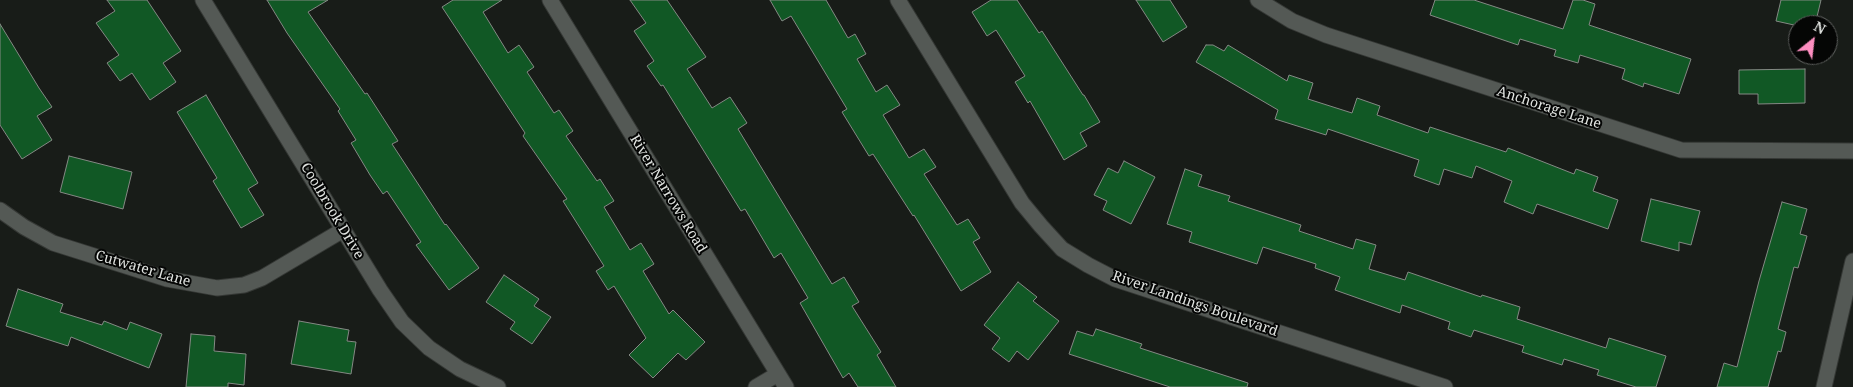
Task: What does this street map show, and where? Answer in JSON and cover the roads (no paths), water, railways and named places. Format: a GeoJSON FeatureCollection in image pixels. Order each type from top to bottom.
{"type":"FeatureCollection","features":[{"type":"Feature","properties":{"kind":"street","name":"Coolbrook Drive"},"geometry":{"type":"LineString","coordinates":[[203,0],[380,290],[402,322],[429,348],[460,369],[498,387]]}},
{"type":"Feature","properties":{"kind":"street","name":"River Narrows Road"},"geometry":{"type":"LineString","coordinates":[[550,0],[782,381]]}},
{"type":"Feature","properties":{"kind":"street","name":"River Landings Boulevard"},"geometry":{"type":"LineString","coordinates":[[898,0],[1022,203],[1062,249],[1116,279],[1445,387]]}},
{"type":"Feature","properties":{"kind":"street","name":"Anchorage Lane"},"geometry":{"type":"LineString","coordinates":[[1258,0],[1292,21],[1326,35],[1681,150],[1853,151]]}},
{"type":"Feature","properties":{"kind":"street","name":"Cutwater Lane"},"geometry":{"type":"LineString","coordinates":[[0,210],[24,227],[53,243],[167,279],[217,288],[244,285],[262,278],[343,230]]}},
{"type":"Feature","properties":{"kind":"street"},"geometry":{"type":"LineString","coordinates":[[1824,387],[1853,261]]}},
{"type":"Feature","properties":{"kind":"street"},"geometry":{"type":"LineString","coordinates":[[756,387],[782,381]]}}]}
